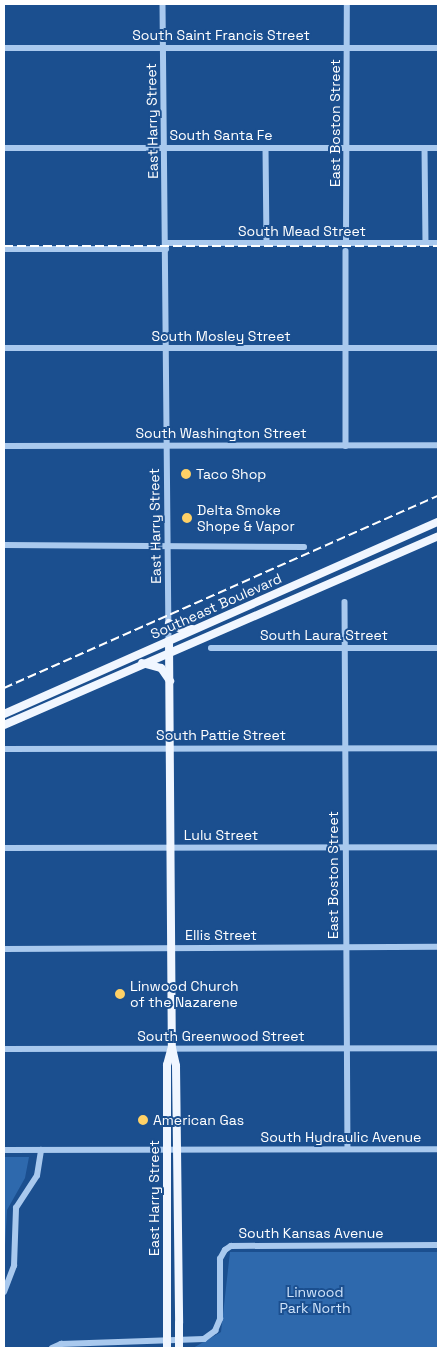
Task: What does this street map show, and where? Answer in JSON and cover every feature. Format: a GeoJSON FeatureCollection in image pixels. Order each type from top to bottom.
{"type":"FeatureCollection","features":[{"type":"Feature","properties":{"kind":"main road","name":"Southeast Boulevard"},"geometry":{"type":"LineString","coordinates":[[4,714],[438,522]]}},
{"type":"Feature","properties":{"kind":"main road","name":"Southeast Boulevard"},"geometry":{"type":"LineString","coordinates":[[4,725],[169,651],[438,536]]}},
{"type":"Feature","properties":{"kind":"main road"},"geometry":{"type":"LineString","coordinates":[[169,623],[183,630],[196,629]]}},
{"type":"Feature","properties":{"kind":"main road","name":"East Harry Street"},"geometry":{"type":"LineString","coordinates":[[169,641],[172,1048],[176,1066],[179,1348]]}},
{"type":"Feature","properties":{"kind":"main road"},"geometry":{"type":"LineString","coordinates":[[142,663],[160,668],[170,681]]}},
{"type":"Feature","properties":{"kind":"main road","name":"East Harry Street"},"geometry":{"type":"LineString","coordinates":[[167,1348],[167,1065],[172,1048]]}},
{"type":"Feature","properties":{"kind":"street","name":"East Harry Street"},"geometry":{"type":"LineString","coordinates":[[163,4],[169,641]]}},
{"type":"Feature","properties":{"kind":"street","name":"East Boston Street"},"geometry":{"type":"LineString","coordinates":[[346,243],[347,4]]}},
{"type":"Feature","properties":{"kind":"street","name":"South Saint Francis Street"},"geometry":{"type":"LineString","coordinates":[[4,48],[438,48]]}},
{"type":"Feature","properties":{"kind":"street","name":"South Santa Fe"},"geometry":{"type":"LineString","coordinates":[[4,148],[438,148]]}},
{"type":"Feature","properties":{"kind":"street"},"geometry":{"type":"LineString","coordinates":[[266,148],[267,243]]}},
{"type":"Feature","properties":{"kind":"street"},"geometry":{"type":"LineString","coordinates":[[425,148],[426,243]]}},
{"type":"Feature","properties":{"kind":"street","name":"South Mead Street"},"geometry":{"type":"LineString","coordinates":[[4,249],[267,243],[438,243]]}},
{"type":"Feature","properties":{"kind":"street"},"geometry":{"type":"LineString","coordinates":[[346,251],[346,446]]}},
{"type":"Feature","properties":{"kind":"street","name":"South Mosley Street"},"geometry":{"type":"LineString","coordinates":[[4,348],[438,348]]}},
{"type":"Feature","properties":{"kind":"street","name":"South Washington Street"},"geometry":{"type":"LineString","coordinates":[[4,446],[438,445]]}},
{"type":"Feature","properties":{"kind":"street"},"geometry":{"type":"LineString","coordinates":[[4,545],[304,547]]}},
{"type":"Feature","properties":{"kind":"street","name":"East Boston Street"},"geometry":{"type":"LineString","coordinates":[[345,602],[348,1149]]}},
{"type":"Feature","properties":{"kind":"street","name":"South Laura Street"},"geometry":{"type":"LineString","coordinates":[[211,648],[438,648]]}},
{"type":"Feature","properties":{"kind":"street","name":"South Pattie Street"},"geometry":{"type":"LineString","coordinates":[[4,749],[438,748]]}},
{"type":"Feature","properties":{"kind":"street","name":"Lulu Street"},"geometry":{"type":"LineString","coordinates":[[4,848],[438,847]]}},
{"type":"Feature","properties":{"kind":"street","name":"Ellis Street"},"geometry":{"type":"LineString","coordinates":[[4,949],[438,947]]}},
{"type":"Feature","properties":{"kind":"street","name":"South Greenwood Street"},"geometry":{"type":"LineString","coordinates":[[4,1050],[438,1048]]}},
{"type":"Feature","properties":{"kind":"street","name":"South Hydraulic Avenue"},"geometry":{"type":"LineString","coordinates":[[4,1150],[438,1149]]}},
{"type":"Feature","properties":{"kind":"street"},"geometry":{"type":"LineString","coordinates":[[4,1292],[14,1266],[16,1208],[37,1176],[41,1150]]}},
{"type":"Feature","properties":{"kind":"street","name":"South Kansas Avenue"},"geometry":{"type":"LineString","coordinates":[[52,1348],[60,1344],[204,1339],[218,1325],[220,1259],[224,1250],[232,1246],[438,1245]]}},
{"type":"Feature","properties":{"kind":"green space"},"geometry":{"type":"Polygon","coordinates":[[[4,1157],[29,1157],[25,1178],[7,1210],[4,1263],[4,1157]]]}},
{"type":"Feature","properties":{"kind":"green space","name":"Linwood Park North"},"geometry":{"type":"Polygon","coordinates":[[[230,1252],[438,1252],[438,1348],[193,1348],[221,1332],[230,1252]]]}},
{"type":"Feature","properties":{"kind":"railway"},"geometry":{"type":"LineString","coordinates":[[4,246],[438,246]]}},
{"type":"Feature","properties":{"kind":"railway"},"geometry":{"type":"LineString","coordinates":[[4,688],[438,496]]}},
{"type":"Feature","properties":{"kind":"place","name":"Taco Shop"},"geometry":{"type":"Point","coordinates":[186,474]}},
{"type":"Feature","properties":{"kind":"place","name":"Delta Smoke Shope & Vapor"},"geometry":{"type":"Point","coordinates":[187,518]}},
{"type":"Feature","properties":{"kind":"place","name":"Linwood Church of the Nazarene"},"geometry":{"type":"Point","coordinates":[120,994]}},
{"type":"Feature","properties":{"kind":"place","name":"American Gas"},"geometry":{"type":"Point","coordinates":[143,1120]}}]}
